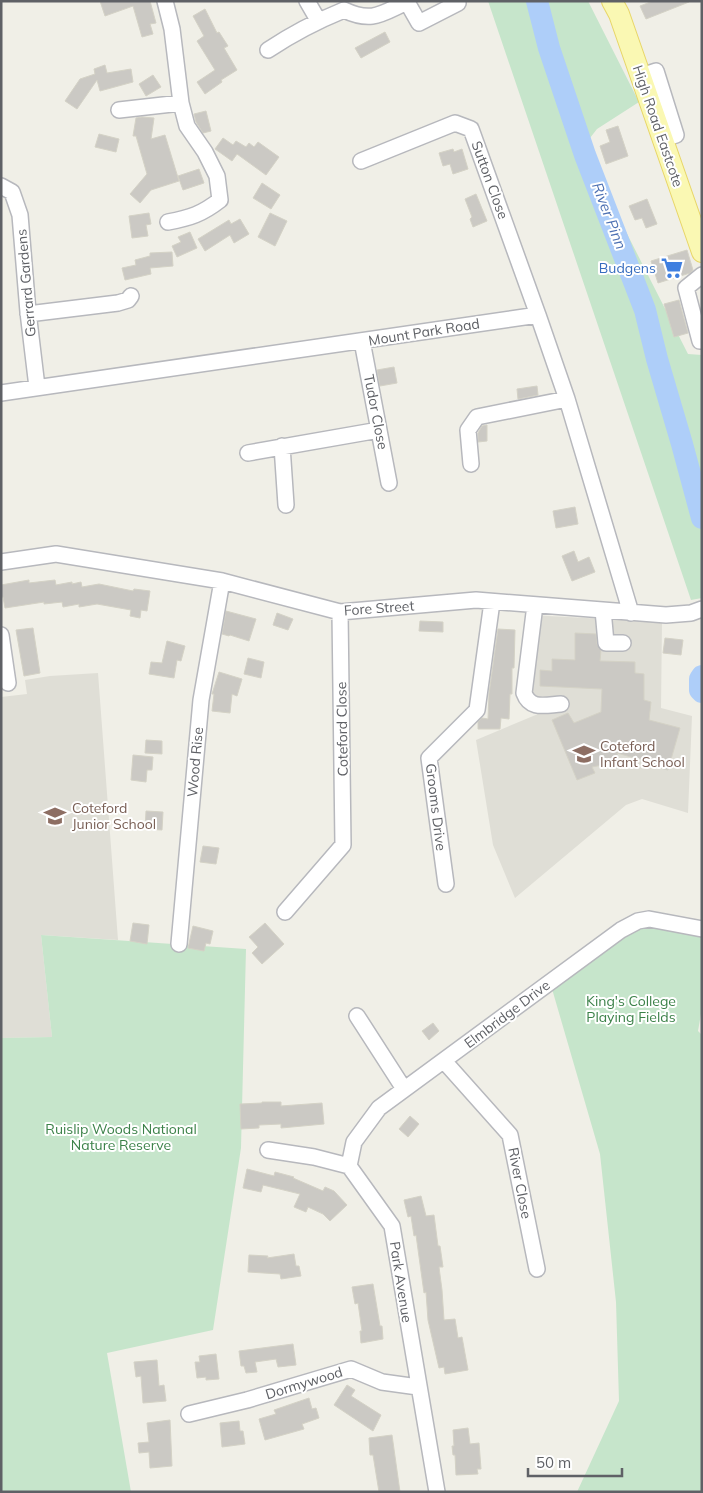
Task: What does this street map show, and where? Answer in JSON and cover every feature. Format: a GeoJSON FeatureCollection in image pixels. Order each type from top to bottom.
{"type":"FeatureCollection","features":[{"type":"Feature","properties":{"kind":"main road","name":"High Road Eastcote"},"geometry":{"type":"LineString","coordinates":[[612,1],[619,14],[702,252]]}},
{"type":"Feature","properties":{"kind":"street"},"geometry":{"type":"LineString","coordinates":[[164,1],[172,29],[181,103],[187,126],[205,152],[217,176],[220,200],[206,211],[190,218],[168,222]]}},
{"type":"Feature","properties":{"kind":"street"},"geometry":{"type":"LineString","coordinates":[[307,1],[318,20]]}},
{"type":"Feature","properties":{"kind":"street"},"geometry":{"type":"LineString","coordinates":[[268,50],[318,20],[344,10],[366,18],[381,14],[407,2],[419,23],[458,3]]}},
{"type":"Feature","properties":{"kind":"street"},"geometry":{"type":"LineString","coordinates":[[119,110],[181,103]]}},
{"type":"Feature","properties":{"kind":"street","name":"Sutton Close"},"geometry":{"type":"LineString","coordinates":[[361,161],[455,123],[471,129],[538,315]]}},
{"type":"Feature","properties":{"kind":"street","name":"Gerrard Gardens"},"geometry":{"type":"LineString","coordinates":[[1,186],[12,192],[20,215],[28,314],[37,388]]}},
{"type":"Feature","properties":{"kind":"street"},"geometry":{"type":"LineString","coordinates":[[702,275],[686,288],[700,341],[702,341]]}},
{"type":"Feature","properties":{"kind":"street"},"geometry":{"type":"LineString","coordinates":[[28,314],[118,303],[128,300],[131,296]]}},
{"type":"Feature","properties":{"kind":"street"},"geometry":{"type":"LineString","coordinates":[[538,315],[567,399],[631,613]]}},
{"type":"Feature","properties":{"kind":"street","name":"Mount Park Road"},"geometry":{"type":"LineString","coordinates":[[1,393],[538,315]]}},
{"type":"Feature","properties":{"kind":"street","name":"Tudor Close"},"geometry":{"type":"LineString","coordinates":[[362,341],[389,483]]}},
{"type":"Feature","properties":{"kind":"street"},"geometry":{"type":"LineString","coordinates":[[471,464],[468,430],[477,417],[567,399]]}},
{"type":"Feature","properties":{"kind":"street"},"geometry":{"type":"LineString","coordinates":[[248,453],[379,430]]}},
{"type":"Feature","properties":{"kind":"street"},"geometry":{"type":"LineString","coordinates":[[282,446],[286,506]]}},
{"type":"Feature","properties":{"kind":"street","name":"Fore Street"},"geometry":{"type":"LineString","coordinates":[[1,562],[56,554],[222,581],[340,612],[476,600],[666,615],[698,612]]}},
{"type":"Feature","properties":{"kind":"street","name":"Wood Rise"},"geometry":{"type":"LineString","coordinates":[[179,944],[201,700],[222,581]]}},
{"type":"Feature","properties":{"kind":"street","name":"Grooms Drive"},"geometry":{"type":"LineString","coordinates":[[446,884],[429,758],[477,710],[492,602]]}},
{"type":"Feature","properties":{"kind":"street"},"geometry":{"type":"LineString","coordinates":[[535,605],[524,694],[527,701],[533,705],[561,704]]}},
{"type":"Feature","properties":{"kind":"street"},"geometry":{"type":"LineString","coordinates":[[603,610],[606,643],[623,644]]}},
{"type":"Feature","properties":{"kind":"street","name":"Coteford Close"},"geometry":{"type":"LineString","coordinates":[[285,912],[343,845],[340,612]]}},
{"type":"Feature","properties":{"kind":"street"},"geometry":{"type":"LineString","coordinates":[[1,635],[8,683]]}},
{"type":"Feature","properties":{"kind":"street","name":"Elmbridge Drive"},"geometry":{"type":"LineString","coordinates":[[349,1166],[354,1142],[379,1108],[621,930],[638,921],[649,919],[698,928]]}},
{"type":"Feature","properties":{"kind":"street"},"geometry":{"type":"LineString","coordinates":[[357,1016],[404,1089]]}},
{"type":"Feature","properties":{"kind":"street","name":"River Close"},"geometry":{"type":"LineString","coordinates":[[444,1061],[510,1135],[537,1269]]}},
{"type":"Feature","properties":{"kind":"street"},"geometry":{"type":"LineString","coordinates":[[268,1150],[314,1157],[349,1166]]}},
{"type":"Feature","properties":{"kind":"street","name":"Park Avenue"},"geometry":{"type":"LineString","coordinates":[[349,1166],[392,1226],[437,1492]]}},
{"type":"Feature","properties":{"kind":"street","name":"Dormywood"},"geometry":{"type":"LineString","coordinates":[[189,1414],[247,1400],[351,1369],[382,1382],[418,1387]]}},
{"type":"Feature","properties":{"kind":"shaded area","name":"Coteford Infant School"},"geometry":{"type":"Polygon","coordinates":[[[529,615],[662,622],[661,708],[692,716],[688,813],[642,799],[626,805],[515,898],[493,845],[476,740],[538,714],[526,705],[529,615]]]}},
{"type":"Feature","properties":{"kind":"shaded area","name":"Coteford Junior School"},"geometry":{"type":"Polygon","coordinates":[[[98,673],[118,940],[41,935],[52,1037],[1,1038],[1,697],[27,694],[25,680],[50,676],[98,673]]]}},
{"type":"Feature","properties":{"kind":"green space"},"geometry":{"type":"Polygon","coordinates":[[[488,1],[588,1],[639,102],[597,129],[583,147],[688,354],[702,355],[702,598],[691,600],[488,1]]]}},
{"type":"Feature","properties":{"kind":"green space","name":"King's College Playing Fields"},"geometry":{"type":"Polygon","coordinates":[[[638,921],[702,929],[702,1008],[698,1031],[702,1035],[702,1492],[577,1492],[619,1401],[616,1302],[600,1154],[550,982],[638,921]]]}},
{"type":"Feature","properties":{"kind":"green space","name":"Ruislip Woods National Nature Reserve"},"geometry":{"type":"Polygon","coordinates":[[[41,935],[246,949],[241,1148],[213,1330],[107,1353],[131,1492],[1,1492],[1,1038],[52,1037],[41,935]]]}},
{"type":"Feature","properties":{"kind":"building"},"geometry":{"type":"Polygon","coordinates":[[[100,1],[150,1],[156,23],[150,24],[153,34],[142,37],[133,6],[105,16],[100,1]]]}},
{"type":"Feature","properties":{"kind":"building"},"geometry":{"type":"Polygon","coordinates":[[[653,1],[689,2],[646,19],[640,6],[653,1]]]}},
{"type":"Feature","properties":{"kind":"building"},"geometry":{"type":"Polygon","coordinates":[[[205,9],[217,33],[219,32],[228,46],[224,48],[237,70],[221,80],[222,82],[205,94],[197,82],[215,70],[197,41],[204,36],[193,16],[205,9]]]}},
{"type":"Feature","properties":{"kind":"building"},"geometry":{"type":"Polygon","coordinates":[[[385,32],[390,42],[361,58],[355,48],[385,32]]]}},
{"type":"Feature","properties":{"kind":"building"},"geometry":{"type":"Polygon","coordinates":[[[105,65],[107,73],[131,69],[133,82],[100,91],[97,80],[77,109],[65,101],[80,79],[95,74],[94,69],[105,65]]]}},
{"type":"Feature","properties":{"kind":"building"},"geometry":{"type":"Polygon","coordinates":[[[153,75],[161,87],[146,96],[139,84],[153,75]]]}},
{"type":"Feature","properties":{"kind":"building"},"geometry":{"type":"Polygon","coordinates":[[[206,111],[211,131],[203,133],[196,122],[194,114],[206,111]]]}},
{"type":"Feature","properties":{"kind":"building"},"geometry":{"type":"Polygon","coordinates":[[[136,118],[154,118],[151,139],[165,135],[179,181],[151,190],[140,203],[130,194],[147,174],[136,136],[133,136],[136,118]]]}},
{"type":"Feature","properties":{"kind":"building"},"geometry":{"type":"Polygon","coordinates":[[[618,126],[628,156],[606,164],[600,146],[610,142],[606,130],[618,126]]]}},
{"type":"Feature","properties":{"kind":"building"},"geometry":{"type":"Polygon","coordinates":[[[99,134],[119,139],[116,152],[95,147],[99,134]]]}},
{"type":"Feature","properties":{"kind":"building"},"geometry":{"type":"Polygon","coordinates":[[[223,138],[233,145],[236,141],[246,147],[249,143],[254,147],[258,142],[279,157],[266,175],[237,154],[232,161],[215,149],[223,138]]]}},
{"type":"Feature","properties":{"kind":"building"},"geometry":{"type":"Polygon","coordinates":[[[453,149],[454,152],[462,149],[468,169],[453,174],[450,164],[443,166],[439,153],[453,149]]]}},
{"type":"Feature","properties":{"kind":"building"},"geometry":{"type":"Polygon","coordinates":[[[199,169],[204,183],[183,190],[178,176],[199,169]]]}},
{"type":"Feature","properties":{"kind":"building"},"geometry":{"type":"Polygon","coordinates":[[[262,183],[280,195],[271,209],[253,198],[262,183]]]}},
{"type":"Feature","properties":{"kind":"building"},"geometry":{"type":"Polygon","coordinates":[[[476,194],[487,221],[473,227],[470,219],[472,217],[465,199],[476,194]]]}},
{"type":"Feature","properties":{"kind":"building"},"geometry":{"type":"Polygon","coordinates":[[[647,199],[657,224],[646,228],[642,218],[635,220],[629,206],[647,199]]]}},
{"type":"Feature","properties":{"kind":"building"},"geometry":{"type":"Polygon","coordinates":[[[149,213],[151,224],[146,225],[148,236],[132,238],[129,216],[149,213]]]}},
{"type":"Feature","properties":{"kind":"building"},"geometry":{"type":"Polygon","coordinates":[[[270,213],[287,221],[275,246],[258,237],[270,213]]]}},
{"type":"Feature","properties":{"kind":"building"},"geometry":{"type":"Polygon","coordinates":[[[240,219],[249,234],[234,243],[230,235],[205,251],[198,239],[229,220],[231,224],[240,219]]]}},
{"type":"Feature","properties":{"kind":"building"},"geometry":{"type":"Polygon","coordinates":[[[190,232],[197,248],[177,257],[172,246],[181,242],[178,237],[190,232]]]}},
{"type":"Feature","properties":{"kind":"building"},"geometry":{"type":"Polygon","coordinates":[[[687,250],[693,270],[690,273],[658,283],[651,261],[687,250]]]}},
{"type":"Feature","properties":{"kind":"building"},"geometry":{"type":"Polygon","coordinates":[[[172,252],[173,266],[150,268],[151,274],[125,280],[122,268],[136,265],[135,260],[150,256],[150,253],[172,252]]]}},
{"type":"Feature","properties":{"kind":"building"},"geometry":{"type":"Polygon","coordinates":[[[679,300],[688,333],[674,337],[664,304],[679,300]]]}},
{"type":"Feature","properties":{"kind":"building"},"geometry":{"type":"Polygon","coordinates":[[[394,367],[397,383],[380,386],[377,370],[394,367]]]}},
{"type":"Feature","properties":{"kind":"building"},"geometry":{"type":"Polygon","coordinates":[[[537,386],[538,395],[518,399],[517,389],[537,386]]]}},
{"type":"Feature","properties":{"kind":"building"},"geometry":{"type":"Polygon","coordinates":[[[487,425],[487,441],[478,442],[478,433],[482,426],[487,425]]]}},
{"type":"Feature","properties":{"kind":"building"},"geometry":{"type":"Polygon","coordinates":[[[575,507],[578,524],[556,528],[553,511],[575,507]]]}},
{"type":"Feature","properties":{"kind":"building"},"geometry":{"type":"Polygon","coordinates":[[[574,551],[578,562],[589,557],[595,572],[572,581],[562,556],[574,551]]]}},
{"type":"Feature","properties":{"kind":"building"},"geometry":{"type":"Polygon","coordinates":[[[29,580],[29,583],[55,580],[56,585],[81,582],[82,587],[99,584],[133,591],[134,589],[150,591],[147,611],[141,610],[140,618],[130,616],[131,610],[97,604],[79,607],[79,604],[63,607],[62,602],[44,604],[44,602],[5,608],[3,597],[1,597],[1,585],[29,580]]]}},
{"type":"Feature","properties":{"kind":"building"},"geometry":{"type":"Polygon","coordinates":[[[226,611],[256,619],[249,641],[222,634],[226,611]]]}},
{"type":"Feature","properties":{"kind":"building"},"geometry":{"type":"Polygon","coordinates":[[[277,613],[293,619],[288,630],[273,625],[277,613]]]}},
{"type":"Feature","properties":{"kind":"building"},"geometry":{"type":"Polygon","coordinates":[[[420,621],[443,622],[443,632],[419,631],[420,621]]]}},
{"type":"Feature","properties":{"kind":"building"},"geometry":{"type":"Polygon","coordinates":[[[33,628],[40,673],[24,676],[16,630],[33,628]]]}},
{"type":"Feature","properties":{"kind":"building"},"geometry":{"type":"Polygon","coordinates":[[[498,629],[515,630],[514,668],[512,668],[512,694],[510,694],[509,719],[501,718],[500,729],[478,729],[478,722],[482,718],[488,719],[489,694],[498,629]]]}},
{"type":"Feature","properties":{"kind":"building"},"geometry":{"type":"Polygon","coordinates":[[[575,633],[596,634],[597,644],[601,650],[600,661],[635,662],[635,673],[644,674],[644,700],[651,702],[649,720],[680,728],[668,770],[645,764],[645,761],[617,753],[619,762],[592,767],[595,773],[577,780],[552,720],[568,713],[574,723],[601,712],[602,689],[540,686],[540,670],[552,671],[552,659],[575,660],[575,633]]]}},
{"type":"Feature","properties":{"kind":"building"},"geometry":{"type":"Polygon","coordinates":[[[665,638],[683,640],[681,655],[663,653],[665,638]]]}},
{"type":"Feature","properties":{"kind":"building"},"geometry":{"type":"Polygon","coordinates":[[[167,641],[185,646],[181,661],[177,660],[174,678],[149,674],[151,662],[162,663],[167,641]]]}},
{"type":"Feature","properties":{"kind":"building"},"geometry":{"type":"Polygon","coordinates":[[[248,658],[264,662],[261,678],[244,674],[248,658]]]}},
{"type":"Feature","properties":{"kind":"building"},"geometry":{"type":"Polygon","coordinates":[[[219,672],[242,679],[237,696],[232,694],[230,713],[212,711],[214,694],[212,694],[219,672]]]}},
{"type":"Feature","properties":{"kind":"building"},"geometry":{"type":"Polygon","coordinates":[[[146,740],[162,741],[162,754],[145,753],[146,740]]]}},
{"type":"Feature","properties":{"kind":"building"},"geometry":{"type":"Polygon","coordinates":[[[133,755],[153,757],[152,770],[147,770],[146,782],[131,780],[133,755]]]}},
{"type":"Feature","properties":{"kind":"building"},"geometry":{"type":"Polygon","coordinates":[[[146,811],[163,812],[162,830],[145,829],[146,811]]]}},
{"type":"Feature","properties":{"kind":"building"},"geometry":{"type":"Polygon","coordinates":[[[203,846],[219,848],[216,864],[200,862],[203,846]]]}},
{"type":"Feature","properties":{"kind":"building"},"geometry":{"type":"Polygon","coordinates":[[[133,923],[149,925],[147,944],[130,941],[133,923]]]}},
{"type":"Feature","properties":{"kind":"building"},"geometry":{"type":"Polygon","coordinates":[[[265,923],[284,944],[262,964],[252,953],[258,947],[249,937],[265,923]]]}},
{"type":"Feature","properties":{"kind":"building"},"geometry":{"type":"Polygon","coordinates":[[[193,926],[213,931],[210,944],[206,943],[204,951],[188,948],[193,926]]]}},
{"type":"Feature","properties":{"kind":"building"},"geometry":{"type":"Polygon","coordinates":[[[433,1023],[439,1031],[429,1040],[422,1031],[433,1023]]]}},
{"type":"Feature","properties":{"kind":"building"},"geometry":{"type":"Polygon","coordinates":[[[281,1102],[281,1106],[322,1103],[324,1124],[281,1128],[281,1124],[259,1125],[259,1128],[241,1129],[240,1104],[281,1102]]]}},
{"type":"Feature","properties":{"kind":"building"},"geometry":{"type":"Polygon","coordinates":[[[410,1116],[419,1124],[408,1137],[399,1129],[410,1116]]]}},
{"type":"Feature","properties":{"kind":"building"},"geometry":{"type":"Polygon","coordinates":[[[247,1169],[274,1176],[275,1172],[294,1177],[323,1191],[325,1187],[334,1191],[347,1205],[330,1221],[323,1214],[308,1207],[306,1212],[294,1207],[300,1194],[263,1185],[261,1192],[243,1188],[247,1169]]]}},
{"type":"Feature","properties":{"kind":"building"},"geometry":{"type":"Polygon","coordinates":[[[421,1196],[426,1216],[434,1215],[438,1246],[440,1246],[443,1267],[439,1267],[444,1320],[455,1319],[458,1338],[462,1337],[468,1370],[445,1374],[444,1367],[439,1368],[428,1320],[426,1292],[424,1293],[416,1235],[414,1236],[411,1216],[408,1217],[404,1200],[421,1196]]]}},
{"type":"Feature","properties":{"kind":"building"},"geometry":{"type":"Polygon","coordinates":[[[294,1254],[296,1266],[299,1266],[301,1276],[281,1279],[280,1274],[248,1272],[249,1255],[268,1256],[267,1258],[294,1254]]]}},
{"type":"Feature","properties":{"kind":"building"},"geometry":{"type":"Polygon","coordinates":[[[373,1284],[383,1339],[361,1343],[360,1331],[362,1331],[358,1303],[355,1304],[352,1287],[373,1284]]]}},
{"type":"Feature","properties":{"kind":"building"},"geometry":{"type":"Polygon","coordinates":[[[293,1344],[296,1365],[278,1367],[276,1359],[255,1362],[257,1372],[246,1373],[244,1366],[241,1366],[239,1351],[293,1344]]]}},
{"type":"Feature","properties":{"kind":"building"},"geometry":{"type":"Polygon","coordinates":[[[216,1354],[219,1379],[206,1380],[206,1377],[197,1378],[195,1362],[200,1362],[199,1356],[216,1354]]]}},
{"type":"Feature","properties":{"kind":"building"},"geometry":{"type":"Polygon","coordinates":[[[157,1360],[159,1386],[164,1385],[166,1401],[143,1403],[141,1376],[136,1377],[134,1362],[157,1360]]]}},
{"type":"Feature","properties":{"kind":"building"},"geometry":{"type":"Polygon","coordinates":[[[347,1385],[355,1390],[351,1396],[381,1415],[373,1431],[334,1405],[347,1385]]]}},
{"type":"Feature","properties":{"kind":"building"},"geometry":{"type":"Polygon","coordinates":[[[309,1398],[312,1409],[316,1408],[319,1418],[302,1424],[304,1429],[265,1440],[259,1419],[276,1414],[274,1410],[309,1398]]]}},
{"type":"Feature","properties":{"kind":"building"},"geometry":{"type":"Polygon","coordinates":[[[170,1420],[172,1466],[150,1468],[149,1452],[139,1453],[138,1443],[149,1442],[147,1423],[170,1420]]]}},
{"type":"Feature","properties":{"kind":"building"},"geometry":{"type":"Polygon","coordinates":[[[239,1421],[240,1431],[243,1431],[245,1444],[222,1447],[220,1423],[239,1421]]]}},
{"type":"Feature","properties":{"kind":"building"},"geometry":{"type":"Polygon","coordinates":[[[468,1428],[470,1444],[479,1443],[481,1469],[477,1469],[478,1474],[456,1475],[455,1455],[453,1455],[452,1446],[454,1446],[453,1430],[468,1428]]]}},
{"type":"Feature","properties":{"kind":"building"},"geometry":{"type":"Polygon","coordinates":[[[392,1435],[400,1492],[379,1492],[373,1455],[370,1455],[369,1438],[392,1435]]]}},
{"type":"Feature","properties":{"kind":"waterway","name":"River Pinn"},"geometry":{"type":"LineString","coordinates":[[537,1],[549,48],[585,155],[645,310],[702,518]]}},
{"type":"Feature","properties":{"kind":"waterway","name":"River Pinn"},"geometry":{"type":"LineString","coordinates":[[702,676],[700,679],[700,690],[702,692]]}},
{"type":"Feature","properties":{"kind":"place","name":"Budgens"},"geometry":{"type":"Point","coordinates":[672,268]}},
{"type":"Feature","properties":{"kind":"place","name":"Coteford Infant School"},"geometry":{"type":"Point","coordinates":[584,754]}},
{"type":"Feature","properties":{"kind":"place","name":"Coteford Junior School"},"geometry":{"type":"Point","coordinates":[55,816]}}]}
